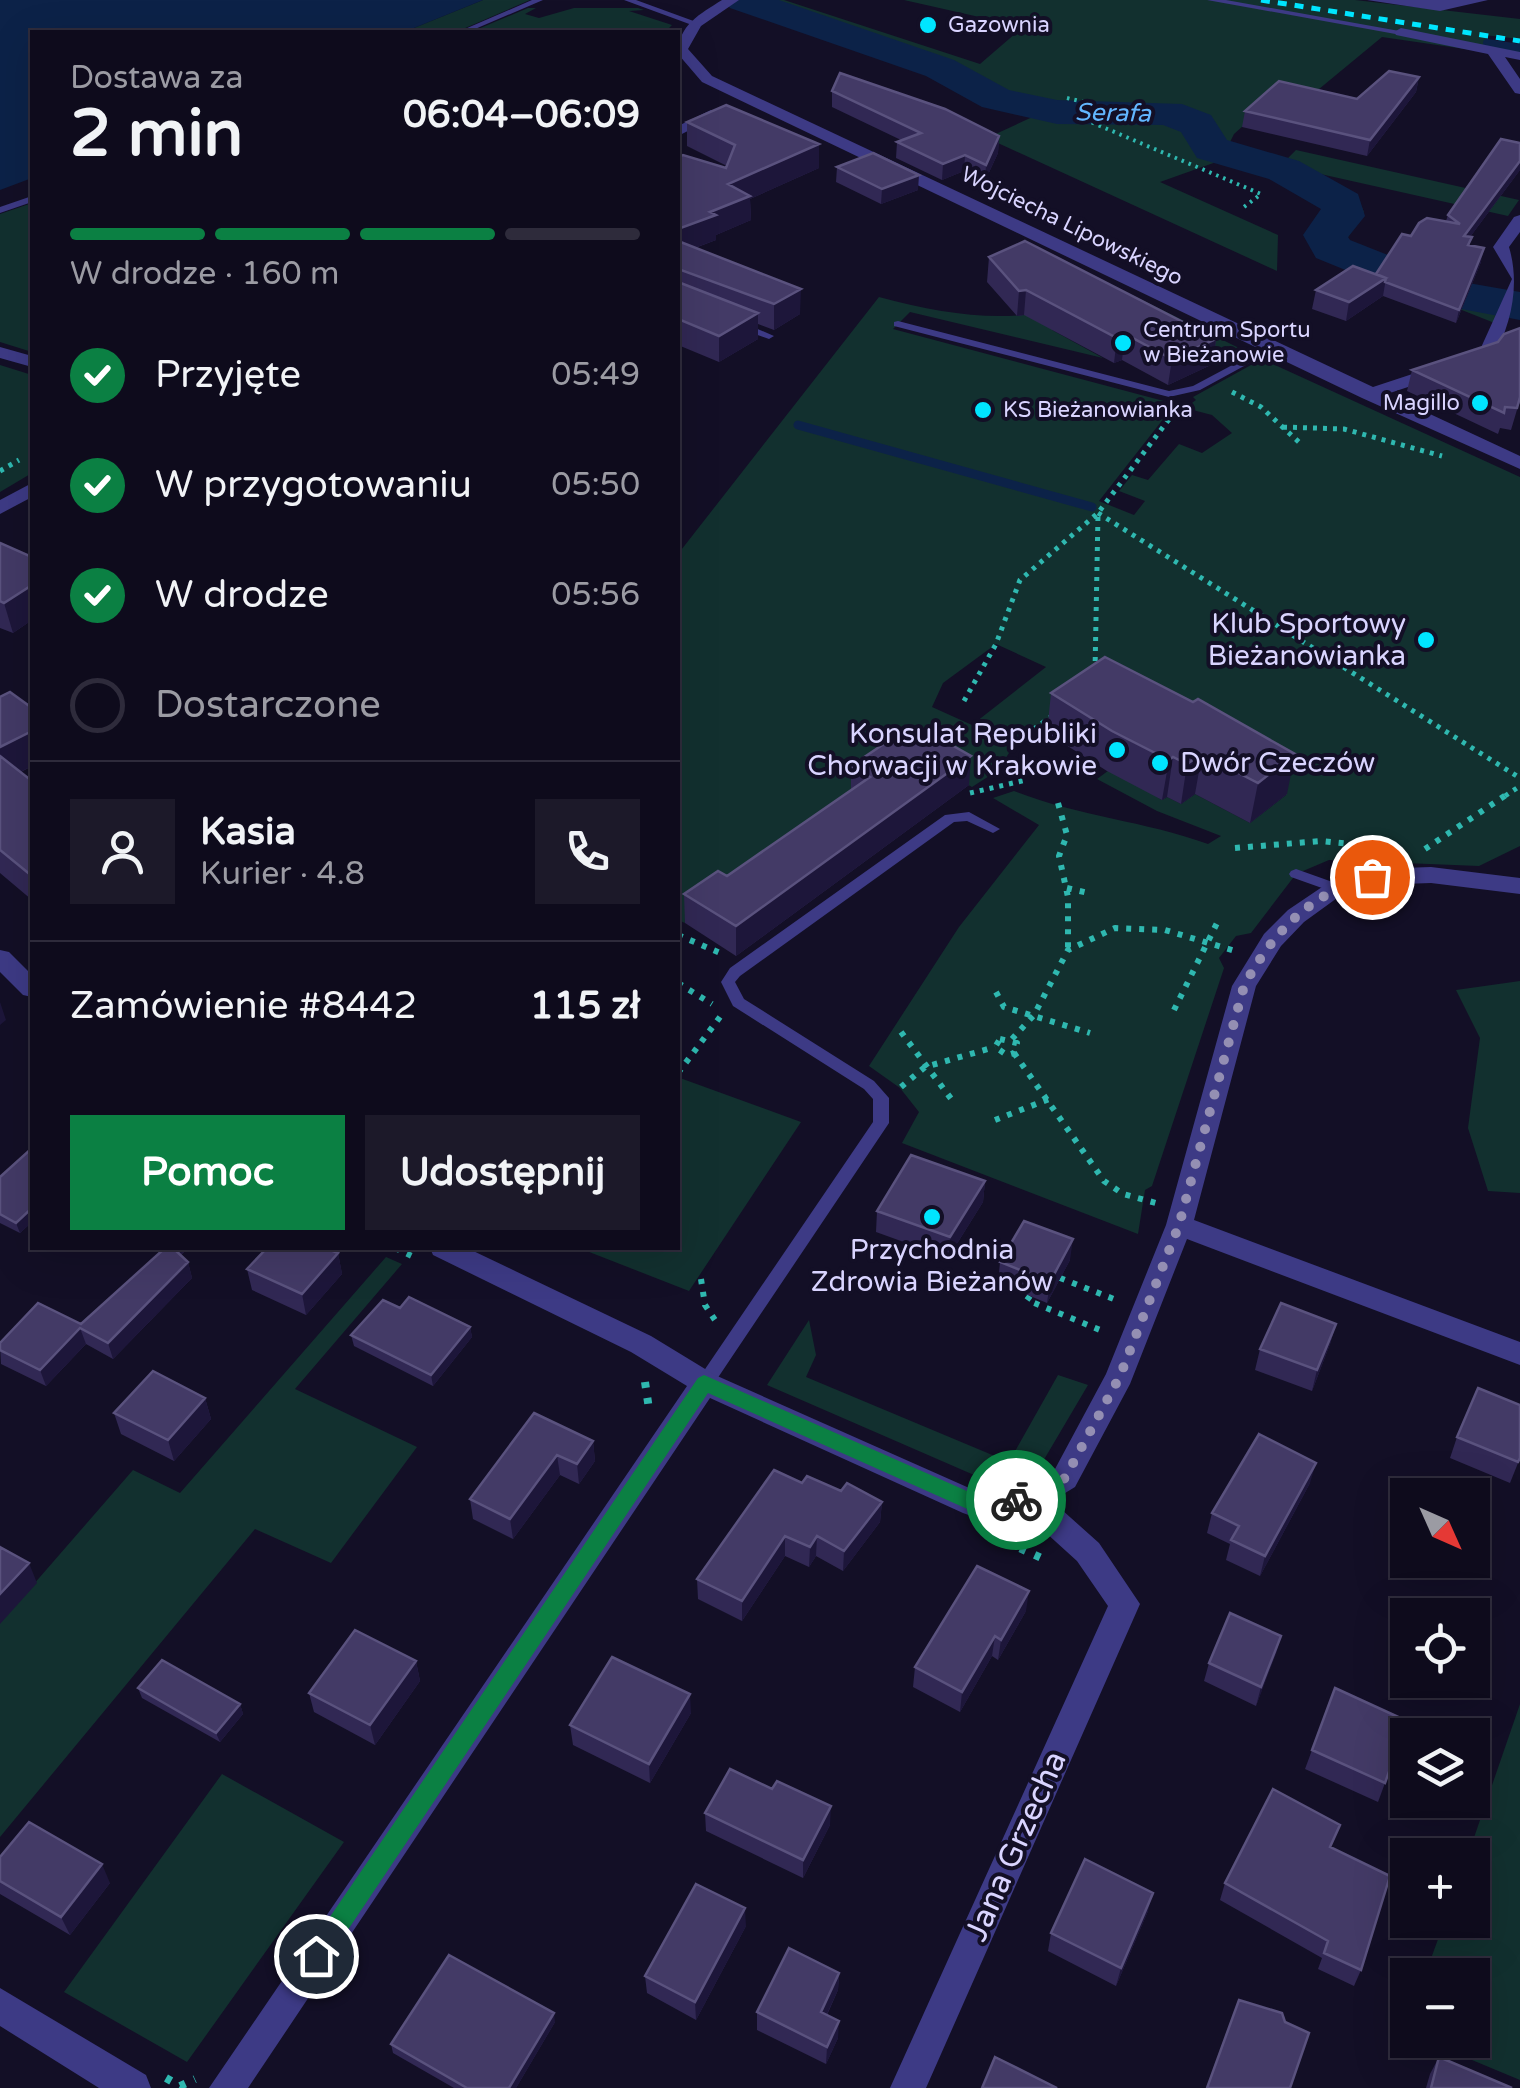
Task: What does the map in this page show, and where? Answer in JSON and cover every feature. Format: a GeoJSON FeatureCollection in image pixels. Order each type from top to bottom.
{"type":"FeatureCollection","features":[{"type":"Feature","properties":{"kind":"street"},"geometry":{"type":"LineString","coordinates":[[1374,0],[1440,7],[1481,0]]}},
{"type":"Feature","properties":{"kind":"street"},"geometry":{"type":"LineString","coordinates":[[695,24],[726,4]]}},
{"type":"Feature","properties":{"kind":"street","name":"Wojciecha Lipowskiego"},"geometry":{"type":"LineString","coordinates":[[695,24],[680,48],[708,79],[1520,463]]}},
{"type":"Feature","properties":{"kind":"street"},"geometry":{"type":"LineString","coordinates":[[1401,32],[1520,56]]}},
{"type":"Feature","properties":{"kind":"street"},"geometry":{"type":"LineString","coordinates":[[1496,54],[1520,90]]}},
{"type":"Feature","properties":{"kind":"street"},"geometry":{"type":"LineString","coordinates":[[680,131],[748,98]]}},
{"type":"Feature","properties":{"kind":"street"},"geometry":{"type":"LineString","coordinates":[[1368,394],[1486,355],[1520,279],[1501,248],[1520,220]]}},
{"type":"Feature","properties":{"kind":"street"},"geometry":{"type":"LineString","coordinates":[[0,352],[30,361]]}},
{"type":"Feature","properties":{"kind":"street"},"geometry":{"type":"LineString","coordinates":[[0,508],[30,490]]}},
{"type":"Feature","properties":{"kind":"street"},"geometry":{"type":"LineString","coordinates":[[437,1256],[640,1344],[704,1383],[974,1504],[1030,1499],[1065,1478],[1120,1376],[1182,1217],[1244,986],[1282,928],[1336,888],[1399,874],[1519,880]]}},
{"type":"Feature","properties":{"kind":"street"},"geometry":{"type":"LineString","coordinates":[[0,958],[30,988]]}},
{"type":"Feature","properties":{"kind":"street"},"geometry":{"type":"LineString","coordinates":[[1182,1217],[1520,1354]]}},
{"type":"Feature","properties":{"kind":"street"},"geometry":{"type":"LineString","coordinates":[[217,2081],[704,1383]]}},
{"type":"Feature","properties":{"kind":"street","name":"Jana Grzecha"},"geometry":{"type":"LineString","coordinates":[[908,2088],[1124,1604],[1088,1552],[1030,1499]]}},
{"type":"Feature","properties":{"kind":"street"},"geometry":{"type":"LineString","coordinates":[[0,2006],[148,2082]]}},
{"type":"Feature","properties":{"kind":"lane"},"geometry":{"type":"LineString","coordinates":[[467,30],[539,0]]}},
{"type":"Feature","properties":{"kind":"lane"},"geometry":{"type":"LineString","coordinates":[[628,0],[695,24]]}},
{"type":"Feature","properties":{"kind":"lane"},"geometry":{"type":"LineString","coordinates":[[1210,0],[1401,32]]}},
{"type":"Feature","properties":{"kind":"lane"},"geometry":{"type":"LineString","coordinates":[[0,210],[30,200]]}},
{"type":"Feature","properties":{"kind":"lane"},"geometry":{"type":"LineString","coordinates":[[732,322],[769,336]]}},
{"type":"Feature","properties":{"kind":"lane"},"geometry":{"type":"LineString","coordinates":[[898,324],[1169,394],[1182,394],[1272,348]]}},
{"type":"Feature","properties":{"kind":"lane"},"geometry":{"type":"LineString","coordinates":[[704,1383],[881,1122],[881,1098],[869,1085],[738,1002],[728,982],[735,972],[950,818],[969,816],[993,829]]}},
{"type":"Feature","properties":{"kind":"lane"},"geometry":{"type":"LineString","coordinates":[[1296,874],[1336,888]]}},
{"type":"Feature","properties":{"kind":"path"},"geometry":{"type":"LineString","coordinates":[[1067,98],[1088,103],[1086,120],[1261,194],[1244,206]]}},
{"type":"Feature","properties":{"kind":"path"},"geometry":{"type":"LineString","coordinates":[[1207,380],[1261,407],[1302,445]]}},
{"type":"Feature","properties":{"kind":"path"},"geometry":{"type":"LineString","coordinates":[[964,701],[996,644],[1020,580],[1098,512],[1186,397],[1182,394]]}},
{"type":"Feature","properties":{"kind":"path"},"geometry":{"type":"LineString","coordinates":[[1283,428],[1305,423],[1342,426],[1454,458]]}},
{"type":"Feature","properties":{"kind":"path"},"geometry":{"type":"LineString","coordinates":[[0,471],[19,460]]}},
{"type":"Feature","properties":{"kind":"path"},"geometry":{"type":"LineString","coordinates":[[1094,686],[1098,512]]}},
{"type":"Feature","properties":{"kind":"path"},"geometry":{"type":"LineString","coordinates":[[1098,512],[1520,778]]}},
{"type":"Feature","properties":{"kind":"path"},"geometry":{"type":"LineString","coordinates":[[1017,741],[1064,708]]}},
{"type":"Feature","properties":{"kind":"path"},"geometry":{"type":"LineString","coordinates":[[977,790],[1026,780]]}},
{"type":"Feature","properties":{"kind":"path"},"geometry":{"type":"LineString","coordinates":[[1419,852],[1520,786]]}},
{"type":"Feature","properties":{"kind":"path"},"geometry":{"type":"LineString","coordinates":[[1012,1039],[1034,1016],[1068,950],[1067,888],[1058,868],[1058,850],[1067,834],[1058,804]]}},
{"type":"Feature","properties":{"kind":"path"},"geometry":{"type":"LineString","coordinates":[[1235,848],[1321,841],[1380,848]]}},
{"type":"Feature","properties":{"kind":"path"},"geometry":{"type":"LineString","coordinates":[[1067,888],[1088,893]]}},
{"type":"Feature","properties":{"kind":"path"},"geometry":{"type":"LineString","coordinates":[[1174,1010],[1220,917]]}},
{"type":"Feature","properties":{"kind":"path"},"geometry":{"type":"LineString","coordinates":[[1068,950],[1115,928],[1130,926],[1209,943],[1258,960]]}},
{"type":"Feature","properties":{"kind":"path"},"geometry":{"type":"LineString","coordinates":[[680,936],[704,942],[734,961]]}},
{"type":"Feature","properties":{"kind":"path"},"geometry":{"type":"LineString","coordinates":[[680,983],[724,1012],[680,1071]]}},
{"type":"Feature","properties":{"kind":"path"},"geometry":{"type":"LineString","coordinates":[[996,992],[1004,1007],[1090,1033]]}},
{"type":"Feature","properties":{"kind":"path"},"geometry":{"type":"LineString","coordinates":[[901,1032],[954,1104]]}},
{"type":"Feature","properties":{"kind":"path"},"geometry":{"type":"LineString","coordinates":[[881,1098],[925,1067],[995,1047],[1000,1039],[1018,1043],[1014,1053]]}},
{"type":"Feature","properties":{"kind":"path"},"geometry":{"type":"LineString","coordinates":[[995,1047],[999,1052],[1014,1053],[1104,1181],[1123,1194],[1182,1217]]}},
{"type":"Feature","properties":{"kind":"path"},"geometry":{"type":"LineString","coordinates":[[995,1120],[1049,1099]]}},
{"type":"Feature","properties":{"kind":"path"},"geometry":{"type":"LineString","coordinates":[[406,1250],[437,1256]]}},
{"type":"Feature","properties":{"kind":"path"},"geometry":{"type":"LineString","coordinates":[[1060,1278],[1120,1302]]}},
{"type":"Feature","properties":{"kind":"path"},"geometry":{"type":"LineString","coordinates":[[701,1279],[705,1304],[712,1319],[722,1326],[715,1337]]}},
{"type":"Feature","properties":{"kind":"path"},"geometry":{"type":"LineString","coordinates":[[1030,1296],[1028,1300],[1102,1330]]}},
{"type":"Feature","properties":{"kind":"path"},"geometry":{"type":"LineString","coordinates":[[637,1373],[648,1385],[649,1414],[641,1426]]}},
{"type":"Feature","properties":{"kind":"path"},"geometry":{"type":"LineString","coordinates":[[148,2082],[179,2087],[217,2081]]}},
{"type":"Feature","properties":{"kind":"green space"},"geometry":{"type":"Polygon","coordinates":[[[483,0],[530,0],[461,30],[409,30],[483,0]]]}},
{"type":"Feature","properties":{"kind":"green space"},"geometry":{"type":"Polygon","coordinates":[[[748,0],[784,0],[980,64],[1023,27],[904,0],[1355,0],[1520,19],[1520,39],[1484,35],[1487,40],[1520,45],[1520,57],[1382,37],[1313,94],[1285,88],[1234,134],[1228,146],[1284,162],[1296,150],[1519,200],[1508,216],[1316,173],[1345,188],[1361,204],[1364,212],[1345,242],[1352,249],[1444,284],[1503,295],[1497,324],[1326,256],[1314,247],[1309,235],[1337,211],[1321,194],[1219,161],[1160,182],[1278,235],[1277,271],[987,138],[1039,114],[994,104],[931,71],[737,8],[748,0]]]}},
{"type":"Feature","properties":{"kind":"green space"},"geometry":{"type":"Polygon","coordinates":[[[528,8],[536,8],[525,14],[539,18],[574,8],[638,8],[644,10],[629,11],[672,25],[667,30],[476,30],[528,8]]]}},
{"type":"Feature","properties":{"kind":"green space"},"geometry":{"type":"Polygon","coordinates":[[[30,204],[30,351],[0,342],[0,214],[30,204]]]}},
{"type":"Feature","properties":{"kind":"green space"},"geometry":{"type":"Polygon","coordinates":[[[1122,290],[1247,352],[1216,366],[1104,308],[1052,330],[1103,358],[910,312],[893,329],[1175,404],[1099,501],[1134,515],[1145,501],[1119,491],[1132,475],[1148,480],[1179,444],[1202,453],[1232,433],[1212,415],[1185,408],[1196,400],[1193,397],[1262,359],[1520,477],[1520,846],[1479,866],[1329,860],[1296,874],[1251,933],[1236,936],[1219,958],[1224,968],[1152,1186],[1145,1190],[1138,1234],[902,1143],[919,1112],[900,1088],[869,1066],[959,927],[1039,825],[993,798],[1014,791],[1208,844],[1221,836],[1157,811],[1097,779],[1112,768],[1162,800],[1167,797],[1181,804],[1195,794],[1250,823],[1286,795],[1047,733],[1017,741],[997,771],[972,787],[931,764],[685,923],[680,921],[680,551],[879,297],[972,315],[1060,310],[1122,290]],[[996,644],[943,683],[932,707],[972,725],[1046,667],[996,644]]]}},
{"type":"Feature","properties":{"kind":"green space"},"geometry":{"type":"Polygon","coordinates":[[[0,365],[30,374],[30,474],[0,492],[0,365]]]}},
{"type":"Feature","properties":{"kind":"green space"},"geometry":{"type":"Polygon","coordinates":[[[1520,981],[1520,1193],[1488,1191],[1468,1128],[1480,1038],[1456,990],[1520,981]]]}},
{"type":"Feature","properties":{"kind":"green space"},"geometry":{"type":"Polygon","coordinates":[[[680,1078],[801,1122],[689,1291],[584,1250],[680,1250],[680,1078]]]}},
{"type":"Feature","properties":{"kind":"green space"},"geometry":{"type":"Polygon","coordinates":[[[386,1257],[402,1264],[295,1389],[417,1447],[331,1563],[255,1529],[0,1837],[0,1623],[133,1470],[180,1493],[386,1257]]]}},
{"type":"Feature","properties":{"kind":"green space"},"geometry":{"type":"Polygon","coordinates":[[[809,1320],[816,1355],[806,1377],[1009,1462],[1058,1375],[1088,1385],[1042,1463],[997,1485],[767,1385],[809,1320]]]}},
{"type":"Feature","properties":{"kind":"green space"},"geometry":{"type":"Polygon","coordinates":[[[1520,1704],[1520,2080],[1467,2058],[1490,2058],[1490,1958],[1431,1958],[1438,1938],[1490,1938],[1490,1838],[1474,1838],[1481,1818],[1490,1818],[1490,1791],[1520,1704]]]}},
{"type":"Feature","properties":{"kind":"green space"},"geometry":{"type":"Polygon","coordinates":[[[222,1774],[344,1842],[187,2062],[64,1992],[222,1774]]]}},
{"type":"Feature","properties":{"kind":"water"},"geometry":{"type":"Polygon","coordinates":[[[0,0],[483,0],[409,30],[30,30],[30,179],[0,190],[0,0]]]}},
{"type":"Feature","properties":{"kind":"building"},"geometry":{"type":"Polygon","coordinates":[[[1389,71],[1419,77],[1370,140],[1245,111],[1279,81],[1357,99],[1389,71]]]}},
{"type":"Feature","properties":{"kind":"building"},"geometry":{"type":"Polygon","coordinates":[[[840,73],[945,109],[999,136],[986,165],[965,155],[943,164],[897,142],[921,133],[832,91],[840,73]]]}},
{"type":"Feature","properties":{"kind":"building"},"geometry":{"type":"Polygon","coordinates":[[[726,105],[819,144],[728,184],[750,196],[710,212],[716,215],[680,228],[680,156],[726,168],[735,145],[687,122],[726,105]]]}},
{"type":"Feature","properties":{"kind":"building"},"geometry":{"type":"Polygon","coordinates":[[[1501,139],[1520,143],[1520,161],[1464,236],[1472,237],[1468,245],[1484,248],[1459,310],[1385,282],[1386,278],[1376,274],[1402,234],[1411,236],[1427,218],[1460,224],[1448,215],[1501,139]]]}},
{"type":"Feature","properties":{"kind":"building"},"geometry":{"type":"Polygon","coordinates":[[[873,153],[919,175],[882,189],[837,167],[873,153]]]}},
{"type":"Feature","properties":{"kind":"building"},"geometry":{"type":"Polygon","coordinates":[[[1025,241],[1216,339],[1172,359],[1125,334],[1117,338],[1026,290],[1019,291],[989,257],[1025,241]]]}},
{"type":"Feature","properties":{"kind":"building"},"geometry":{"type":"Polygon","coordinates":[[[680,242],[801,289],[774,304],[680,270],[680,242]]]}},
{"type":"Feature","properties":{"kind":"building"},"geometry":{"type":"Polygon","coordinates":[[[1353,266],[1386,278],[1349,302],[1316,290],[1353,266]]]}},
{"type":"Feature","properties":{"kind":"building"},"geometry":{"type":"Polygon","coordinates":[[[680,283],[758,313],[719,336],[680,320],[680,283]]]}},
{"type":"Feature","properties":{"kind":"building"},"geometry":{"type":"Polygon","coordinates":[[[1520,328],[1517,408],[1505,407],[1504,413],[1412,370],[1498,342],[1504,334],[1520,328]]]}},
{"type":"Feature","properties":{"kind":"building"},"geometry":{"type":"Polygon","coordinates":[[[0,543],[30,556],[30,586],[4,603],[0,601],[0,543]]]}},
{"type":"Feature","properties":{"kind":"building"},"geometry":{"type":"Polygon","coordinates":[[[1105,657],[1193,702],[1198,699],[1295,754],[1258,783],[1202,754],[1187,764],[1173,757],[1169,760],[1051,693],[1105,657]]]}},
{"type":"Feature","properties":{"kind":"building"},"geometry":{"type":"Polygon","coordinates":[[[10,692],[30,707],[30,732],[0,747],[0,697],[10,692]]]}},
{"type":"Feature","properties":{"kind":"building"},"geometry":{"type":"Polygon","coordinates":[[[909,727],[928,737],[932,734],[971,756],[736,926],[684,894],[718,871],[727,876],[870,777],[851,766],[909,727]]]}},
{"type":"Feature","properties":{"kind":"building"},"geometry":{"type":"Polygon","coordinates":[[[0,756],[30,779],[30,874],[0,850],[0,756]]]}},
{"type":"Feature","properties":{"kind":"building"},"geometry":{"type":"Polygon","coordinates":[[[30,1150],[30,1210],[16,1223],[0,1214],[0,1177],[30,1150]]]}},
{"type":"Feature","properties":{"kind":"building"},"geometry":{"type":"Polygon","coordinates":[[[911,1155],[985,1181],[950,1237],[877,1211],[911,1155]]]}},
{"type":"Feature","properties":{"kind":"building"},"geometry":{"type":"Polygon","coordinates":[[[1024,1221],[1073,1239],[1050,1282],[1000,1262],[1024,1221]]]}},
{"type":"Feature","properties":{"kind":"building"},"geometry":{"type":"Polygon","coordinates":[[[163,1250],[175,1250],[188,1262],[108,1343],[80,1328],[40,1370],[0,1350],[0,1343],[38,1303],[81,1324],[163,1250]]]}},
{"type":"Feature","properties":{"kind":"building"},"geometry":{"type":"Polygon","coordinates":[[[265,1250],[338,1253],[302,1294],[247,1269],[265,1250]]]}},
{"type":"Feature","properties":{"kind":"building"},"geometry":{"type":"Polygon","coordinates":[[[409,1297],[470,1327],[431,1375],[351,1335],[383,1300],[400,1308],[409,1297]]]}},
{"type":"Feature","properties":{"kind":"building"},"geometry":{"type":"Polygon","coordinates":[[[1281,1303],[1336,1324],[1317,1370],[1260,1349],[1281,1303]]]}},
{"type":"Feature","properties":{"kind":"building"},"geometry":{"type":"Polygon","coordinates":[[[153,1371],[205,1398],[168,1440],[114,1413],[153,1371]]]}},
{"type":"Feature","properties":{"kind":"building"},"geometry":{"type":"Polygon","coordinates":[[[1478,1388],[1520,1405],[1518,1462],[1457,1437],[1478,1388]]]}},
{"type":"Feature","properties":{"kind":"building"},"geometry":{"type":"Polygon","coordinates":[[[534,1413],[593,1441],[577,1464],[557,1455],[510,1519],[470,1499],[534,1413]]]}},
{"type":"Feature","properties":{"kind":"building"},"geometry":{"type":"Polygon","coordinates":[[[1259,1434],[1316,1463],[1265,1556],[1231,1540],[1239,1526],[1212,1513],[1259,1434]]]}},
{"type":"Feature","properties":{"kind":"building"},"geometry":{"type":"Polygon","coordinates":[[[774,1470],[802,1483],[807,1476],[841,1491],[847,1483],[882,1502],[844,1551],[817,1536],[810,1547],[785,1536],[742,1601],[697,1579],[774,1470]]]}},
{"type":"Feature","properties":{"kind":"building"},"geometry":{"type":"Polygon","coordinates":[[[0,1547],[29,1563],[0,1594],[0,1547]]]}},
{"type":"Feature","properties":{"kind":"building"},"geometry":{"type":"Polygon","coordinates":[[[977,1566],[1029,1591],[1001,1640],[995,1636],[962,1692],[915,1667],[977,1566]]]}},
{"type":"Feature","properties":{"kind":"building"},"geometry":{"type":"Polygon","coordinates":[[[1230,1613],[1281,1636],[1261,1687],[1209,1663],[1230,1613]]]}},
{"type":"Feature","properties":{"kind":"building"},"geometry":{"type":"Polygon","coordinates":[[[355,1630],[416,1661],[370,1725],[309,1693],[355,1630]]]}},
{"type":"Feature","properties":{"kind":"building"},"geometry":{"type":"Polygon","coordinates":[[[612,1657],[690,1694],[649,1764],[570,1725],[612,1657]]]}},
{"type":"Feature","properties":{"kind":"building"},"geometry":{"type":"Polygon","coordinates":[[[162,1660],[240,1704],[216,1733],[138,1688],[162,1660]]]}},
{"type":"Feature","properties":{"kind":"building"},"geometry":{"type":"Polygon","coordinates":[[[1335,1688],[1400,1718],[1390,1718],[1390,1769],[1385,1783],[1312,1750],[1335,1688]]]}},
{"type":"Feature","properties":{"kind":"building"},"geometry":{"type":"Polygon","coordinates":[[[730,1769],[772,1789],[777,1781],[831,1806],[803,1860],[705,1813],[730,1769]]]}},
{"type":"Feature","properties":{"kind":"building"},"geometry":{"type":"Polygon","coordinates":[[[1273,1789],[1340,1825],[1330,1847],[1390,1876],[1361,1970],[1324,1953],[1328,1941],[1225,1883],[1273,1789]]]}},
{"type":"Feature","properties":{"kind":"building"},"geometry":{"type":"Polygon","coordinates":[[[29,1822],[102,1864],[61,1917],[0,1881],[0,1857],[29,1822]]]}},
{"type":"Feature","properties":{"kind":"building"},"geometry":{"type":"Polygon","coordinates":[[[1085,1859],[1153,1893],[1121,1968],[1051,1933],[1085,1859]]]}},
{"type":"Feature","properties":{"kind":"building"},"geometry":{"type":"Polygon","coordinates":[[[696,1884],[745,1908],[695,2002],[645,1976],[696,1884]]]}},
{"type":"Feature","properties":{"kind":"building"},"geometry":{"type":"Polygon","coordinates":[[[789,1948],[839,1973],[821,2012],[839,2021],[827,2047],[757,2012],[789,1948]]]}},
{"type":"Feature","properties":{"kind":"building"},"geometry":{"type":"Polygon","coordinates":[[[449,1955],[554,2013],[509,2088],[467,2088],[391,2044],[449,1955]]]}},
{"type":"Feature","properties":{"kind":"building"},"geometry":{"type":"Polygon","coordinates":[[[1239,2000],[1282,2013],[1285,2022],[1309,2033],[1290,2088],[1207,2088],[1239,2000]]]}},
{"type":"Feature","properties":{"kind":"building"},"geometry":{"type":"Polygon","coordinates":[[[995,2057],[1057,2088],[982,2088],[995,2057]]]}},
{"type":"Feature","properties":{"kind":"building"},"geometry":{"type":"Polygon","coordinates":[[[1441,2058],[1512,2088],[1431,2088],[1441,2058]]]}},
{"type":"Feature","properties":{"kind":"waterway","name":"Serafa"},"geometry":{"type":"LineString","coordinates":[[743,0],[940,68],[996,99],[1057,112],[1168,113],[1197,124],[1212,149],[1284,170],[1343,203],[1343,216],[1325,235],[1332,249],[1440,292],[1520,306]]}},
{"type":"Feature","properties":{"kind":"waterway"},"geometry":{"type":"LineString","coordinates":[[1487,43],[1520,48]]}},
{"type":"Feature","properties":{"kind":"waterway"},"geometry":{"type":"LineString","coordinates":[[798,425],[1092,507]]}},
{"type":"Feature","properties":{"kind":"railway"},"geometry":{"type":"LineString","coordinates":[[1261,0],[1520,41]]}},
{"type":"Feature","properties":{"kind":"way so far"},"geometry":{"type":"LineString","coordinates":[[1016,1500],[1030,1499],[1065,1478],[1120,1376],[1179,1225],[1244,986],[1258,960],[1282,928],[1310,905],[1336,888],[1372,877]]}},
{"type":"Feature","properties":{"kind":"place","name":"Gazownia"},"geometry":{"type":"Point","coordinates":[928,25]}},
{"type":"Feature","properties":{"kind":"place","name":"Centrum Sportu w Bieżanowie"},"geometry":{"type":"Point","coordinates":[1123,343]}},
{"type":"Feature","properties":{"kind":"place","name":"Magillo"},"geometry":{"type":"Point","coordinates":[1480,403]}},
{"type":"Feature","properties":{"kind":"place","name":"KS Bieżanowianka"},"geometry":{"type":"Point","coordinates":[983,410]}},
{"type":"Feature","properties":{"kind":"place","name":"Klub Sportowy Bieżanowianka"},"geometry":{"type":"Point","coordinates":[1426,640]}},
{"type":"Feature","properties":{"kind":"place","name":"Konsulat Republiki Chorwacji w Krakowie"},"geometry":{"type":"Point","coordinates":[1117,750]}},
{"type":"Feature","properties":{"kind":"place","name":"Dwór Czeczów"},"geometry":{"type":"Point","coordinates":[1160,763]}},
{"type":"Feature","properties":{"kind":"place","name":"Przychodnia Zdrowia Bieżanów"},"geometry":{"type":"Point","coordinates":[932,1217]}},
{"type":"Feature","properties":{"kind":"route"},"geometry":{"type":"LineString","coordinates":[[316,1956],[704,1383],[974,1504],[1016,1500]]}}]}
